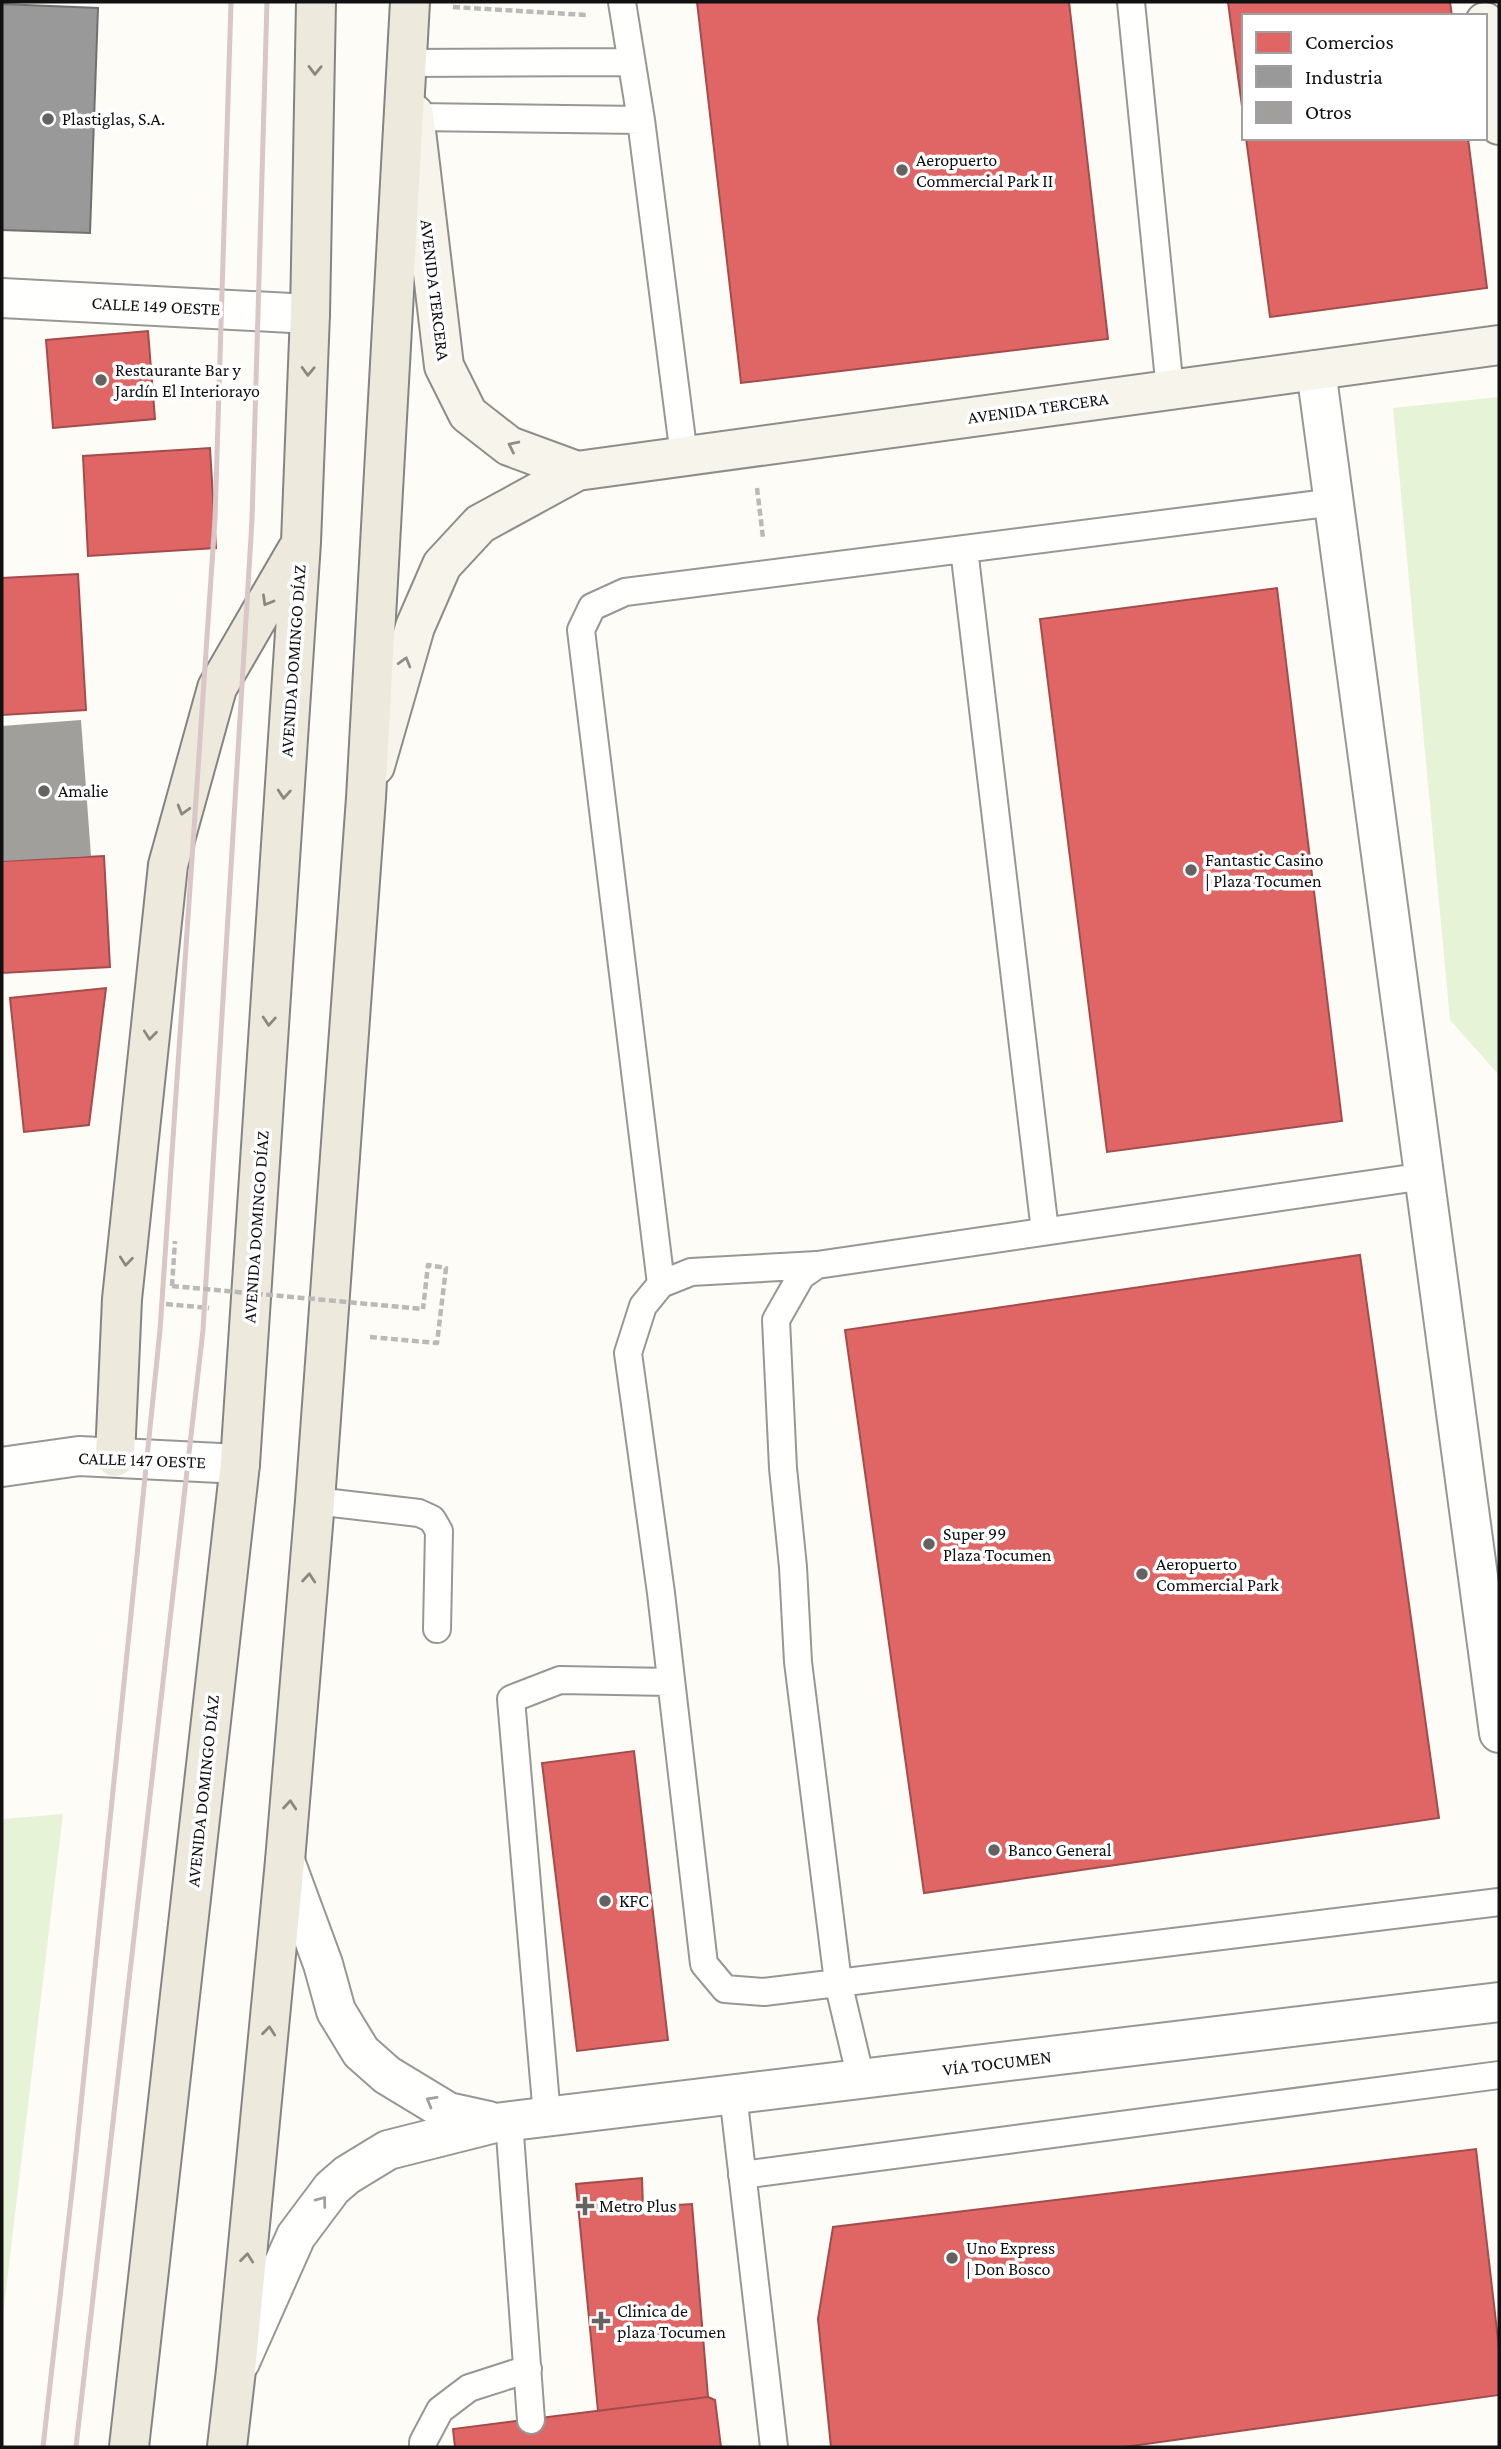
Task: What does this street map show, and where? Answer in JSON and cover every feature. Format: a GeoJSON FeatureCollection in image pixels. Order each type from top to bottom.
{"type":"FeatureCollection","features":[{"type":"Feature","properties":{"kind":"main road","name":"AVENIDA DOMINGO DÍAZ"},"geometry":{"type":"LineString","coordinates":[[130,2447],[240,1464],[301,542],[310,314],[316,2]]}},
{"type":"Feature","properties":{"kind":"main road"},"geometry":{"type":"LineString","coordinates":[[226,2447],[236,2370],[285,1861],[315,1501],[366,798],[410,3]]}},
{"type":"Feature","properties":{"kind":"main road"},"geometry":{"type":"LineString","coordinates":[[115,1457],[122,1299],[168,866],[217,688],[301,542]]}},
{"type":"Feature","properties":{"kind":"street"},"geometry":{"type":"LineString","coordinates":[[1487,37],[1499,125]]}},
{"type":"Feature","properties":{"kind":"street","name":"AVENIDA TERCERA"},"geometry":{"type":"LineString","coordinates":[[407,71],[415,117],[444,366],[468,414],[509,446],[577,471]]}},
{"type":"Feature","properties":{"kind":"street","name":"CALLE 149 OESTE"},"geometry":{"type":"LineString","coordinates":[[2,299],[310,314]]}},
{"type":"Feature","properties":{"kind":"street","name":"AVENIDA TERCERA"},"geometry":{"type":"LineString","coordinates":[[366,798],[415,626],[442,565],[480,524],[577,471],[1499,345]]}},
{"type":"Feature","properties":{"kind":"street"},"geometry":{"type":"LineString","coordinates":[[1316,370],[1499,1733]]}},
{"type":"Feature","properties":{"kind":"street","name":"CALLE 147 OESTE"},"geometry":{"type":"LineString","coordinates":[[2,1468],[79,1456],[240,1464]]}},
{"type":"Feature","properties":{"kind":"street"},"geometry":{"type":"LineString","coordinates":[[285,1861],[323,1964],[336,2011],[361,2052],[387,2076],[448,2112],[502,2122]]}},
{"type":"Feature","properties":{"kind":"street","name":"VÍA TOCUMEN"},"geometry":{"type":"LineString","coordinates":[[236,2370],[296,2236],[332,2188],[347,2175],[388,2150],[502,2122],[547,2116],[1499,2002]]}},
{"type":"Feature","properties":{"kind":"lane"},"geometry":{"type":"LineString","coordinates":[[1131,2],[1170,390]]}},
{"type":"Feature","properties":{"kind":"lane"},"geometry":{"type":"LineString","coordinates":[[623,10],[684,456]]}},
{"type":"Feature","properties":{"kind":"lane"},"geometry":{"type":"LineString","coordinates":[[407,71],[631,62]]}},
{"type":"Feature","properties":{"kind":"lane"},"geometry":{"type":"LineString","coordinates":[[415,117],[640,120]]}},
{"type":"Feature","properties":{"kind":"lane"},"geometry":{"type":"LineString","coordinates":[[660,1284],[581,631],[592,607],[625,592],[1335,502]]}},
{"type":"Feature","properties":{"kind":"lane"},"geometry":{"type":"LineString","coordinates":[[964,549],[1045,1231]]}},
{"type":"Feature","properties":{"kind":"lane"},"geometry":{"type":"LineString","coordinates":[[1424,1176],[817,1265],[691,1272],[660,1284],[642,1306],[628,1353],[704,1964],[725,1989],[764,1992],[1499,1902]]}},
{"type":"Feature","properties":{"kind":"lane"},"geometry":{"type":"LineString","coordinates":[[817,1265],[801,1276],[776,1320],[783,1468],[799,1662],[838,1982],[862,2079]]}},
{"type":"Feature","properties":{"kind":"lane"},"geometry":{"type":"LineString","coordinates":[[315,1501],[419,1513],[432,1519],[439,1531],[438,1629]]}},
{"type":"Feature","properties":{"kind":"lane"},"geometry":{"type":"LineString","coordinates":[[547,2116],[511,1699],[560,1680],[670,1682]]}},
{"type":"Feature","properties":{"kind":"lane"},"geometry":{"type":"LineString","coordinates":[[742,2175],[1499,2075]]}},
{"type":"Feature","properties":{"kind":"lane"},"geometry":{"type":"LineString","coordinates":[[733,2094],[774,2447]]}},
{"type":"Feature","properties":{"kind":"lane"},"geometry":{"type":"LineString","coordinates":[[502,2122],[531,2420]]}},
{"type":"Feature","properties":{"kind":"lane"},"geometry":{"type":"LineString","coordinates":[[423,2447],[440,2410],[469,2388],[528,2369]]}},
{"type":"Feature","properties":{"kind":"path"},"geometry":{"type":"LineString","coordinates":[[524,2],[524,10]]}},
{"type":"Feature","properties":{"kind":"path"},"geometry":{"type":"LineString","coordinates":[[410,3],[524,10],[623,10]]}},
{"type":"Feature","properties":{"kind":"path"},"geometry":{"type":"LineString","coordinates":[[752,447],[768,574]]}},
{"type":"Feature","properties":{"kind":"path"},"geometry":{"type":"LineString","coordinates":[[172,1286],[423,1309],[428,1265],[446,1268],[438,1343],[327,1334]]}},
{"type":"Feature","properties":{"kind":"green space"},"geometry":{"type":"Polygon","coordinates":[[[1499,397],[1499,1075],[1450,1020],[1393,408],[1499,397]]]}},
{"type":"Feature","properties":{"kind":"green space"},"geometry":{"type":"Polygon","coordinates":[[[63,1814],[2,2323],[2,1819],[63,1814]]]}},
{"type":"Feature","properties":{"kind":"building: Comercios","name":"Aeropuerto Commercial Park II"},"geometry":{"type":"Polygon","coordinates":[[[697,2],[1069,2],[1108,339],[741,383],[697,2]]]}},
{"type":"Feature","properties":{"kind":"building: Comercios"},"geometry":{"type":"Polygon","coordinates":[[[1228,2],[1450,2],[1452,14],[1242,14],[1242,106],[1228,2]]]}},
{"type":"Feature","properties":{"kind":"building: Comercios"},"geometry":{"type":"Polygon","coordinates":[[[1246,140],[1468,140],[1487,288],[1270,317],[1246,140]]]}},
{"type":"Feature","properties":{"kind":"building: Comercios","name":"Restaurante Bar y Jardín El Interiorayo"},"geometry":{"type":"Polygon","coordinates":[[[148,331],[155,419],[53,428],[46,340],[148,331]]]}},
{"type":"Feature","properties":{"kind":"building: Comercios"},"geometry":{"type":"Polygon","coordinates":[[[210,448],[216,548],[88,556],[83,456],[210,448]]]}},
{"type":"Feature","properties":{"kind":"building: Comercios"},"geometry":{"type":"Polygon","coordinates":[[[78,574],[86,710],[2,715],[2,578],[78,574]]]}},
{"type":"Feature","properties":{"kind":"building: Comercios","name":"Fantastic Casino | Plaza Tocumen"},"geometry":{"type":"Polygon","coordinates":[[[1277,588],[1342,1121],[1107,1152],[1040,619],[1277,588]]]}},
{"type":"Feature","properties":{"kind":"building: Comercios"},"geometry":{"type":"Polygon","coordinates":[[[104,856],[110,967],[2,973],[2,861],[104,856]]]}},
{"type":"Feature","properties":{"kind":"building: Comercios"},"geometry":{"type":"Polygon","coordinates":[[[106,988],[89,1125],[24,1132],[10,998],[106,988]]]}},
{"type":"Feature","properties":{"kind":"building: Comercios","name":"Aeropuerto Commercial Park"},"geometry":{"type":"Polygon","coordinates":[[[1360,1255],[1439,1818],[924,1893],[845,1330],[1360,1255]]]}},
{"type":"Feature","properties":{"kind":"building: Comercios","name":"KFC"},"geometry":{"type":"Polygon","coordinates":[[[634,1751],[668,2040],[577,2051],[542,1763],[634,1751]]]}},
{"type":"Feature","properties":{"kind":"building: Comercios"},"geometry":{"type":"Polygon","coordinates":[[[1476,2149],[1499,2348],[1499,2395],[1124,2447],[831,2447],[818,2319],[833,2227],[1476,2149]]]}},
{"type":"Feature","properties":{"kind":"building: Comercios"},"geometry":{"type":"Polygon","coordinates":[[[642,2178],[643,2207],[692,2204],[708,2397],[598,2411],[576,2184],[642,2178]]]}},
{"type":"Feature","properties":{"kind":"building: Comercios"},"geometry":{"type":"Polygon","coordinates":[[[708,2397],[715,2400],[721,2447],[455,2447],[453,2429],[708,2397]]]}},
{"type":"Feature","properties":{"kind":"building: Industria","name":"Plastiglas, S.A."},"geometry":{"type":"Polygon","coordinates":[[[2,4],[98,8],[90,233],[2,230],[2,4]]]}},
{"type":"Feature","properties":{"kind":"building: Otros","name":"Amalie"},"geometry":{"type":"Polygon","coordinates":[[[81,720],[91,856],[2,861],[2,726],[81,720]]]}},
{"type":"Feature","properties":{"kind":"railway"},"geometry":{"type":"LineString","coordinates":[[43,2447],[74,2173],[160,1330],[215,519],[231,2]]}},
{"type":"Feature","properties":{"kind":"railway"},"geometry":{"type":"LineString","coordinates":[[76,2447],[203,1330],[252,520],[267,2]]}},
{"type":"Feature","properties":{"kind":"place","name":"Plastiglas, S.A."},"geometry":{"type":"Point","coordinates":[48,119]}},
{"type":"Feature","properties":{"kind":"place","name":"Aeropuerto Commercial Park II"},"geometry":{"type":"Point","coordinates":[902,170]}},
{"type":"Feature","properties":{"kind":"place","name":"Restaurante Bar y Jardín El Interiorayo"},"geometry":{"type":"Point","coordinates":[101,380]}},
{"type":"Feature","properties":{"kind":"place","name":"Amalie"},"geometry":{"type":"Point","coordinates":[44,791]}},
{"type":"Feature","properties":{"kind":"place","name":"Fantastic Casino | Plaza Tocumen"},"geometry":{"type":"Point","coordinates":[1191,870]}},
{"type":"Feature","properties":{"kind":"place","name":"Super 99 Plaza Tocumen"},"geometry":{"type":"Point","coordinates":[929,1544]}},
{"type":"Feature","properties":{"kind":"place","name":"Aeropuerto Commercial Park"},"geometry":{"type":"Point","coordinates":[1142,1574]}},
{"type":"Feature","properties":{"kind":"place","name":"Banco General"},"geometry":{"type":"Point","coordinates":[994,1850]}},
{"type":"Feature","properties":{"kind":"place","name":"KFC"},"geometry":{"type":"Point","coordinates":[605,1901]}},
{"type":"Feature","properties":{"kind":"place","name":"Metro Plus"},"geometry":{"type":"Point","coordinates":[585,2206]}},
{"type":"Feature","properties":{"kind":"place","name":"Uno Express | Don Bosco"},"geometry":{"type":"Point","coordinates":[952,2258]}},
{"type":"Feature","properties":{"kind":"place","name":"Clinica de plaza Tocumen"},"geometry":{"type":"Point","coordinates":[601,2321]}}]}
